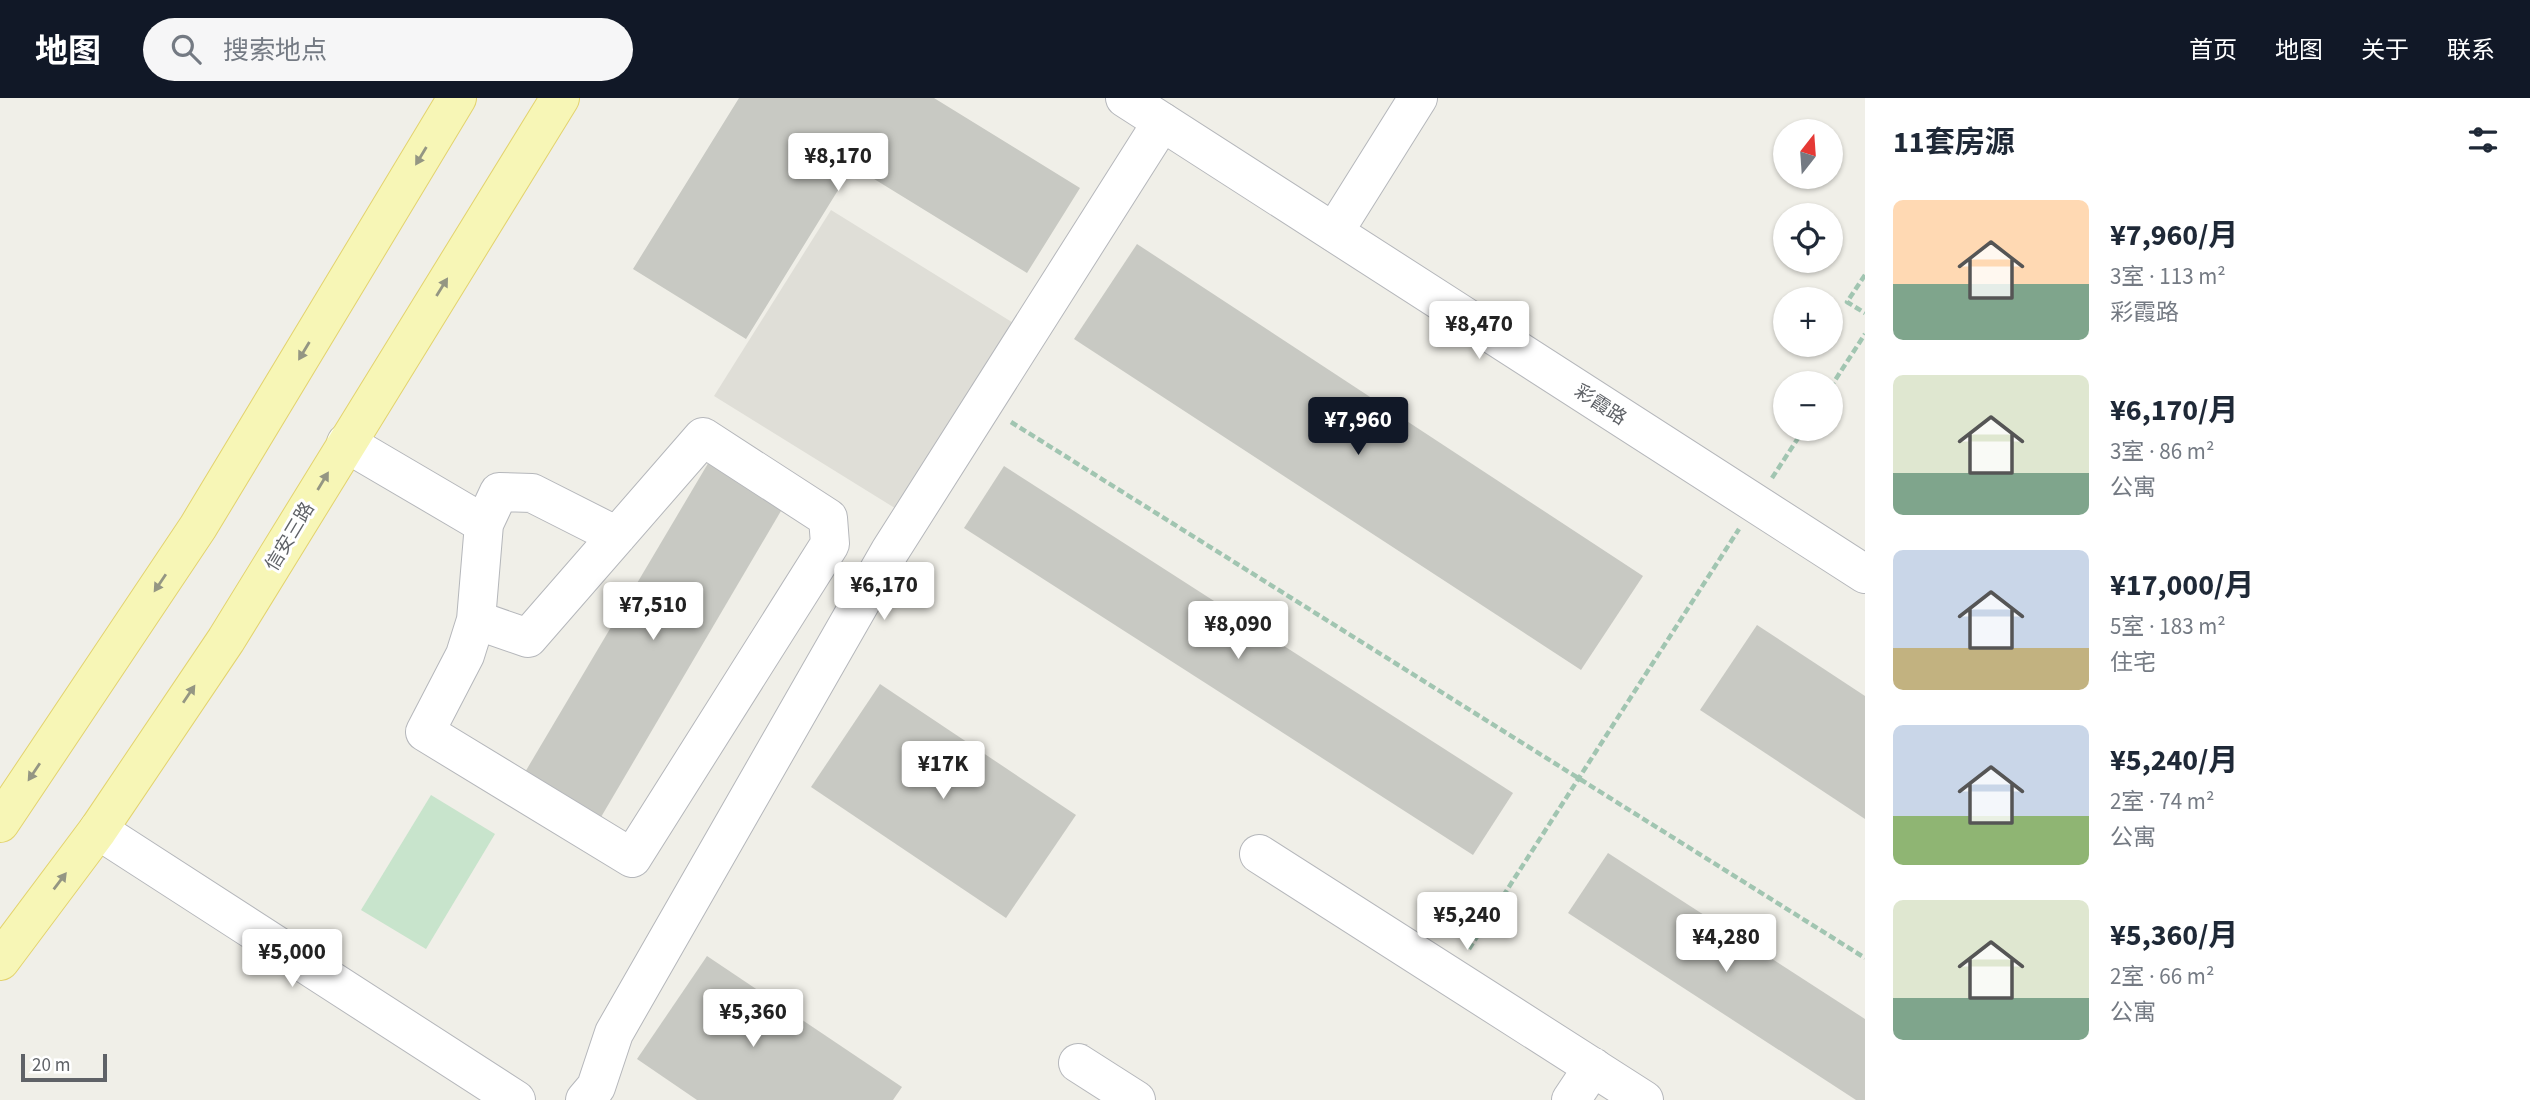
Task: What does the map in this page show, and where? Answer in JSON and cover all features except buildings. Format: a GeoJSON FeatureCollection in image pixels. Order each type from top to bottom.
{"type":"FeatureCollection","features":[{"type":"Feature","properties":{"kind":"main road"},"geometry":{"type":"LineString","coordinates":[[0,823],[198,527],[457,98]]}},
{"type":"Feature","properties":{"kind":"main road","name":"信安三路"},"geometry":{"type":"LineString","coordinates":[[6,939],[98,830],[226,640],[560,98]]}},
{"type":"Feature","properties":{"kind":"street","name":"彩霞路"},"geometry":{"type":"LineString","coordinates":[[1125,98],[1865,573]]}},
{"type":"Feature","properties":{"kind":"street"},"geometry":{"type":"LineString","coordinates":[[1334,232],[1418,98]]}},
{"type":"Feature","properties":{"kind":"street"},"geometry":{"type":"LineString","coordinates":[[584,1100],[596,1087],[620,1021],[890,551],[1162,122]]}},
{"type":"Feature","properties":{"kind":"street"},"geometry":{"type":"LineString","coordinates":[[476,620],[528,638],[617,536],[703,437],[828,519],[830,544],[632,858],[425,732],[465,655],[476,620],[484,524],[499,492],[532,493],[617,536]]}},
{"type":"Feature","properties":{"kind":"street"},"geometry":{"type":"LineString","coordinates":[[346,443],[484,524]]}},
{"type":"Feature","properties":{"kind":"street"},"geometry":{"type":"LineString","coordinates":[[98,830],[516,1100]]}},
{"type":"Feature","properties":{"kind":"street"},"geometry":{"type":"LineString","coordinates":[[1259,854],[1644,1100]]}},
{"type":"Feature","properties":{"kind":"street"},"geometry":{"type":"LineString","coordinates":[[1077,1063],[1136,1100]]}},
{"type":"Feature","properties":{"kind":"street"},"geometry":{"type":"LineString","coordinates":[[1571,1100],[1593,1068]]}},
{"type":"Feature","properties":{"kind":"path"},"geometry":{"type":"LineString","coordinates":[[1865,275],[1847,302],[1865,313]]}},
{"type":"Feature","properties":{"kind":"path"},"geometry":{"type":"LineString","coordinates":[[1841,371],[1865,334]]}},
{"type":"Feature","properties":{"kind":"path"},"geometry":{"type":"LineString","coordinates":[[984,404],[1865,958]]}},
{"type":"Feature","properties":{"kind":"path"},"geometry":{"type":"LineString","coordinates":[[1451,977],[1796,441]]}},
{"type":"Feature","properties":{"kind":"shaded area"},"geometry":{"type":"Polygon","coordinates":[[[831,210],[1015,324],[898,510],[714,396],[831,210]]]}},
{"type":"Feature","properties":{"kind":"green space"},"geometry":{"type":"Polygon","coordinates":[[[431,795],[495,834],[426,949],[361,910],[431,795]]]}}]}
